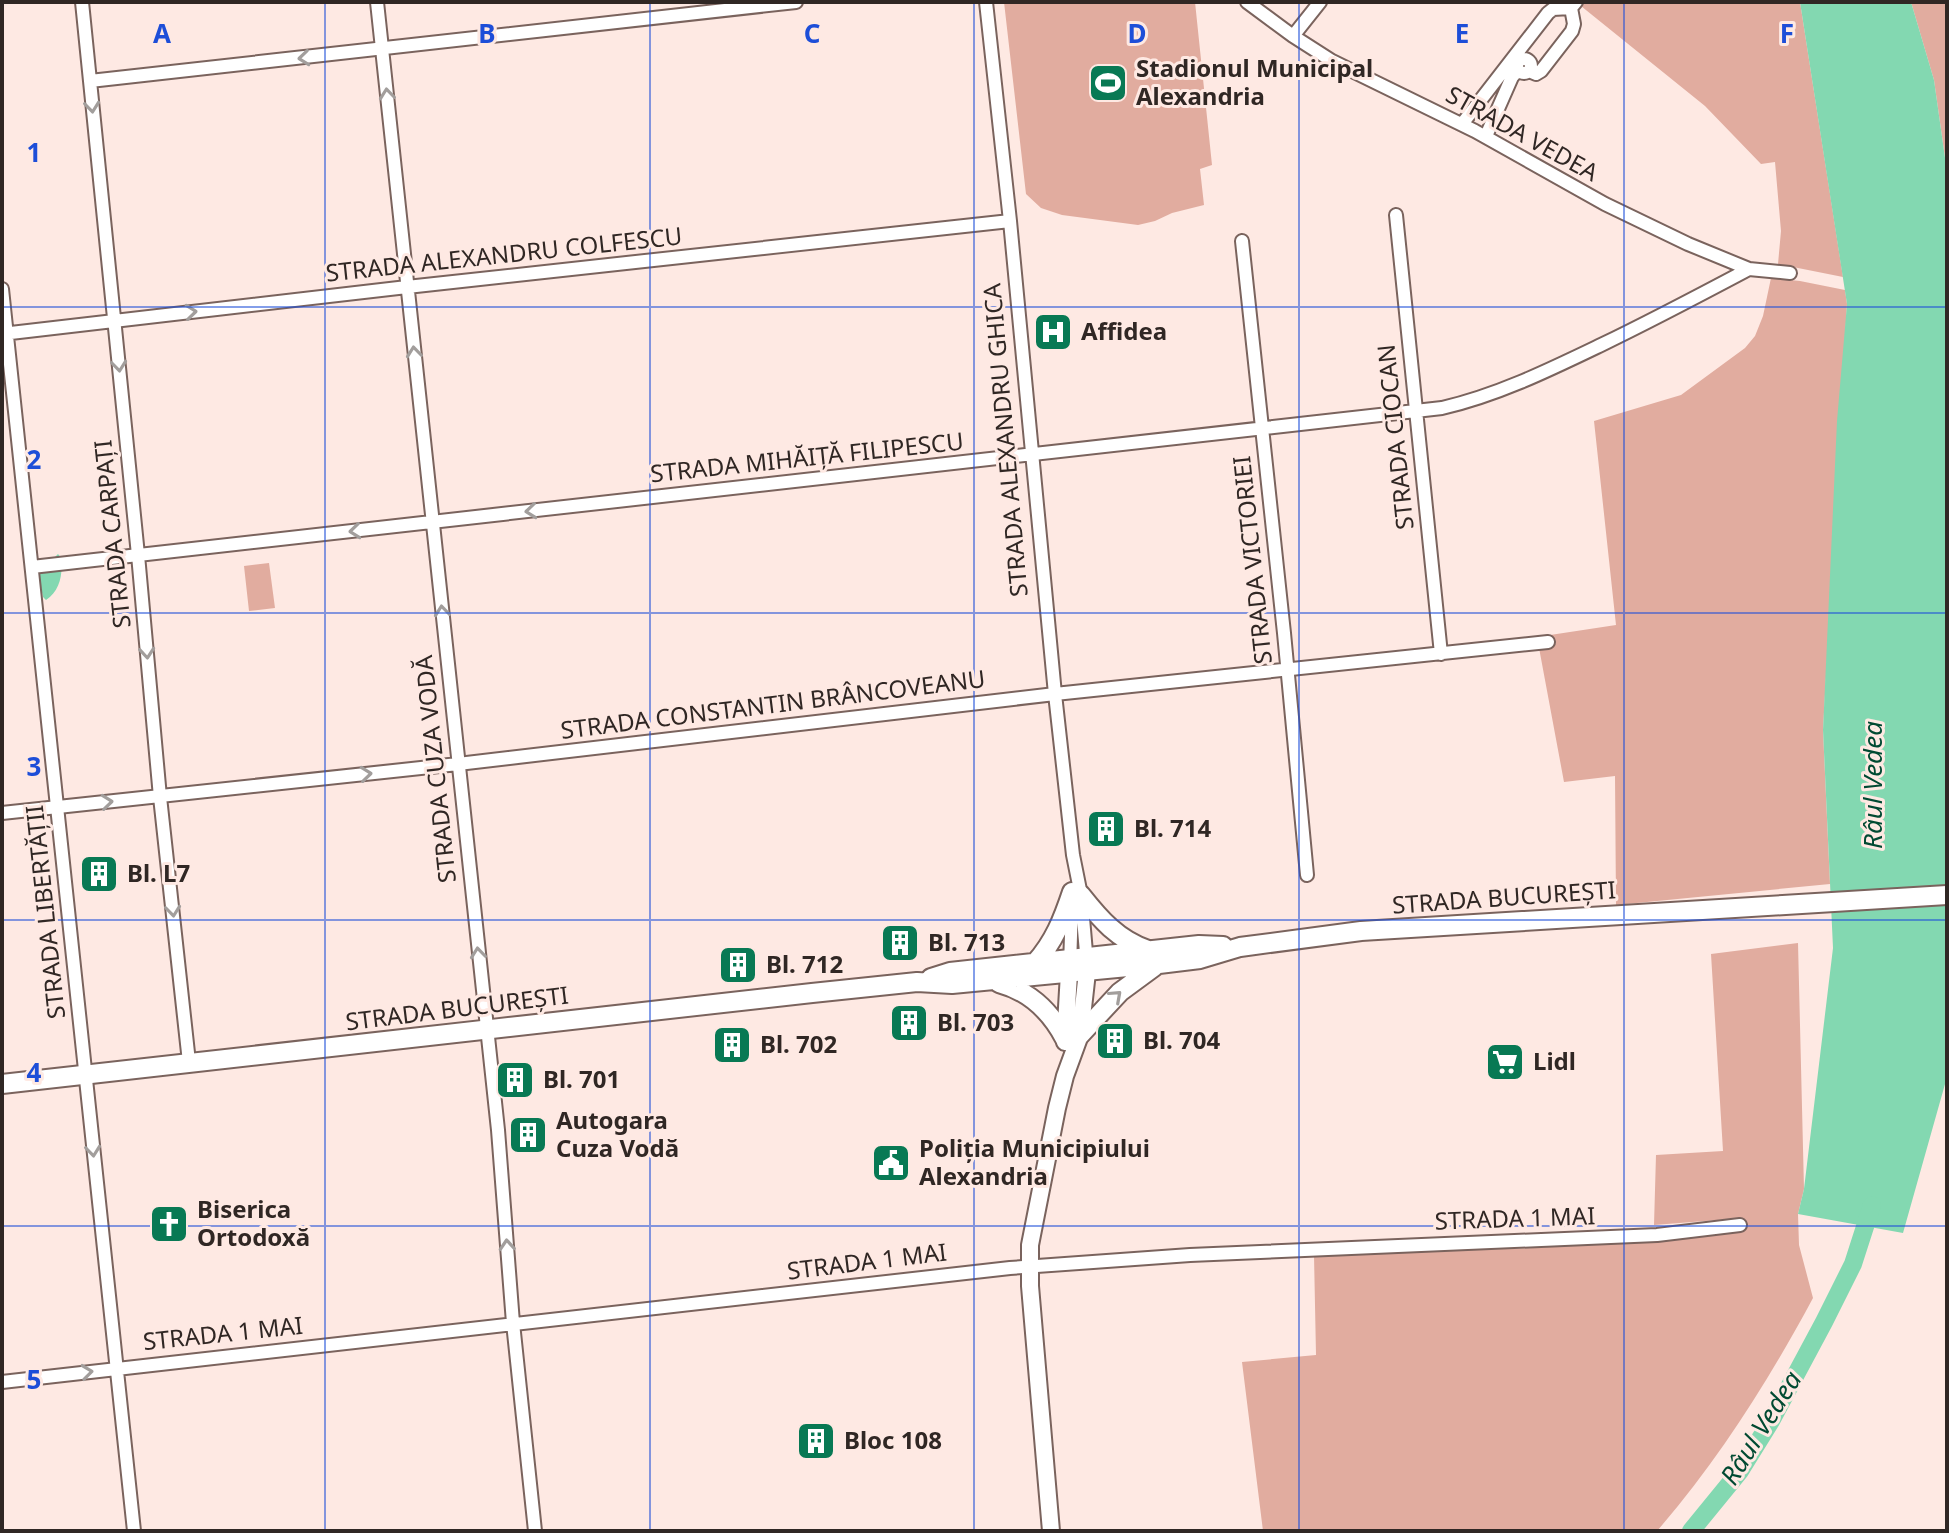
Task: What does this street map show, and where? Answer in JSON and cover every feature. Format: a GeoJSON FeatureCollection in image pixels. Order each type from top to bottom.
{"type":"FeatureCollection","features":[{"type":"Feature","properties":{"kind":"main road"},"geometry":{"type":"LineString","coordinates":[[993,981],[1009,985],[1029,997],[1072,1037],[1146,971],[1155,958],[1108,927],[1076,887],[1055,937],[1035,963]]}},
{"type":"Feature","properties":{"kind":"main road","name":"STRADA BUCUREȘTI"},"geometry":{"type":"LineString","coordinates":[[2,1084],[917,982],[952,984],[993,981],[1078,966],[1155,958],[1199,945],[1240,947],[1361,931],[1947,895]]}},
{"type":"Feature","properties":{"kind":"main road","name":"STRADA BUCUREȘTI"},"geometry":{"type":"LineString","coordinates":[[917,982],[950,972],[1035,963],[1078,966]]}},
{"type":"Feature","properties":{"kind":"street","name":"STRADA CARPAȚI"},"geometry":{"type":"LineString","coordinates":[[82,2],[189,1062]]}},
{"type":"Feature","properties":{"kind":"street","name":"STRADA CUZA VODĂ"},"geometry":{"type":"LineString","coordinates":[[377,2],[499,1140],[513,1323],[535,1531]]}},
{"type":"Feature","properties":{"kind":"street"},"geometry":{"type":"LineString","coordinates":[[90,81],[796,2]]}},
{"type":"Feature","properties":{"kind":"street","name":"STRADA ALEXANDRU GHICA"},"geometry":{"type":"LineString","coordinates":[[986,2],[1076,887],[1078,966],[1072,1037],[1030,1245],[1029,1266],[1051,1531]]}},
{"type":"Feature","properties":{"kind":"street","name":"STRADA VEDEA"},"geometry":{"type":"LineString","coordinates":[[1247,2],[1332,61],[1486,136],[1605,204],[1749,269],[1790,273]]}},
{"type":"Feature","properties":{"kind":"street"},"geometry":{"type":"LineString","coordinates":[[1293,36],[1320,2]]}},
{"type":"Feature","properties":{"kind":"street"},"geometry":{"type":"LineString","coordinates":[[1486,136],[1512,77],[1548,13],[1574,5],[1572,31],[1541,71],[1536,74],[1520,65]]}},
{"type":"Feature","properties":{"kind":"street"},"geometry":{"type":"LineString","coordinates":[[1462,124],[1520,65]]}},
{"type":"Feature","properties":{"kind":"street","name":"STRADA CIOCAN"},"geometry":{"type":"LineString","coordinates":[[1396,215],[1441,654]]}},
{"type":"Feature","properties":{"kind":"street","name":"STRADA ALEXANDRU COLFESCU"},"geometry":{"type":"LineString","coordinates":[[4,334],[1010,221]]}},
{"type":"Feature","properties":{"kind":"street","name":"STRADA VICTORIEI"},"geometry":{"type":"LineString","coordinates":[[1242,241],[1307,875]]}},
{"type":"Feature","properties":{"kind":"street","name":"STRADA MIHĂIȚĂ FILIPESCU"},"geometry":{"type":"LineString","coordinates":[[32,567],[1416,412],[1464,403],[1520,383],[1677,308],[1749,269]]}},
{"type":"Feature","properties":{"kind":"street","name":"STRADA LIBERTĂȚII"},"geometry":{"type":"LineString","coordinates":[[2,289],[4,334],[32,567],[134,1531]]}},
{"type":"Feature","properties":{"kind":"street","name":"STRADA CONSTANTIN BRÂNCOVEANU"},"geometry":{"type":"LineString","coordinates":[[2,813],[458,764],[1055,694],[1548,642]]}},
{"type":"Feature","properties":{"kind":"street","name":"STRADA 1 MAI"},"geometry":{"type":"LineString","coordinates":[[2,1382],[1029,1266],[1190,1255],[1657,1235],[1740,1225]]}},
{"type":"Feature","properties":{"kind":"shaded area","name":"Stadionul Municipal Alexandria"},"geometry":{"type":"Polygon","coordinates":[[[1004,2],[1195,2],[1212,165],[1200,169],[1204,205],[1138,225],[1062,215],[1041,208],[1026,194],[1004,2]]]}},
{"type":"Feature","properties":{"kind":"shaded area"},"geometry":{"type":"Polygon","coordinates":[[[1576,2],[1800,2],[1843,277],[1778,264],[1781,231],[1775,162],[1761,164],[1705,106],[1576,2]]]}},
{"type":"Feature","properties":{"kind":"shaded area"},"geometry":{"type":"Polygon","coordinates":[[[1911,2],[1947,2],[1947,172],[1934,80],[1911,2]]]}},
{"type":"Feature","properties":{"kind":"shaded area"},"geometry":{"type":"Polygon","coordinates":[[[1771,278],[1845,290],[1847,304],[1823,730],[1830,884],[1616,905],[1615,776],[1564,782],[1537,637],[1616,625],[1594,421],[1681,395],[1745,348],[1755,336],[1763,316],[1771,278]]]}},
{"type":"Feature","properties":{"kind":"shaded area"},"geometry":{"type":"Polygon","coordinates":[[[269,563],[275,608],[249,611],[244,566],[269,563]]]}},
{"type":"Feature","properties":{"kind":"shaded area"},"geometry":{"type":"Polygon","coordinates":[[[1798,943],[1804,1189],[1798,1214],[1799,1245],[1813,1298],[1741,1419],[1701,1477],[1657,1531],[1263,1531],[1242,1362],[1316,1355],[1314,1255],[1535,1248],[1738,1232],[1743,1218],[1654,1225],[1656,1155],[1723,1151],[1711,954],[1798,943]]]}},
{"type":"Feature","properties":{"kind":"water"},"geometry":{"type":"Polygon","coordinates":[[[1800,2],[1911,2],[1934,80],[1947,172],[1947,1077],[1903,1233],[1798,1214],[1804,1189],[1833,948],[1823,730],[1837,421],[1847,304],[1800,2]]]}},
{"type":"Feature","properties":{"kind":"water"},"geometry":{"type":"Polygon","coordinates":[[[58,554],[62,564],[60,582],[46,600],[39,578],[26,577],[26,567],[45,567],[58,554]]]}},
{"type":"Feature","properties":{"kind":"waterway","name":"Râul Vedea"},"geometry":{"type":"LineString","coordinates":[[1691,1531],[1740,1471],[1771,1421],[1853,1264],[1872,1205]]}},
{"type":"Feature","properties":{"kind":"place","name":"Stadionul Municipal Alexandria"},"geometry":{"type":"Point","coordinates":[1108,83]}},
{"type":"Feature","properties":{"kind":"place","name":"Affidea"},"geometry":{"type":"Point","coordinates":[1053,332]}},
{"type":"Feature","properties":{"kind":"place","name":"Bl. 714"},"geometry":{"type":"Point","coordinates":[1106,829]}},
{"type":"Feature","properties":{"kind":"place","name":"Bl. L7"},"geometry":{"type":"Point","coordinates":[99,874]}},
{"type":"Feature","properties":{"kind":"place","name":"Bl. 713"},"geometry":{"type":"Point","coordinates":[900,943]}},
{"type":"Feature","properties":{"kind":"place","name":"Bl. 712"},"geometry":{"type":"Point","coordinates":[738,965]}},
{"type":"Feature","properties":{"kind":"place","name":"Bl. 703"},"geometry":{"type":"Point","coordinates":[909,1023]}},
{"type":"Feature","properties":{"kind":"place","name":"Bl. 704"},"geometry":{"type":"Point","coordinates":[1115,1041]}},
{"type":"Feature","properties":{"kind":"place","name":"Bl. 702"},"geometry":{"type":"Point","coordinates":[732,1045]}},
{"type":"Feature","properties":{"kind":"place","name":"Lidl"},"geometry":{"type":"Point","coordinates":[1505,1062]}},
{"type":"Feature","properties":{"kind":"place","name":"Bl. 701"},"geometry":{"type":"Point","coordinates":[515,1080]}},
{"type":"Feature","properties":{"kind":"place","name":"Autogara Cuza Vodă"},"geometry":{"type":"Point","coordinates":[528,1135]}},
{"type":"Feature","properties":{"kind":"place","name":"Poliția Municipiului Alexandria"},"geometry":{"type":"Point","coordinates":[891,1163]}},
{"type":"Feature","properties":{"kind":"place","name":"Biserica Ortodoxă"},"geometry":{"type":"Point","coordinates":[169,1224]}},
{"type":"Feature","properties":{"kind":"place","name":"Bloc 108"},"geometry":{"type":"Point","coordinates":[816,1441]}}]}
